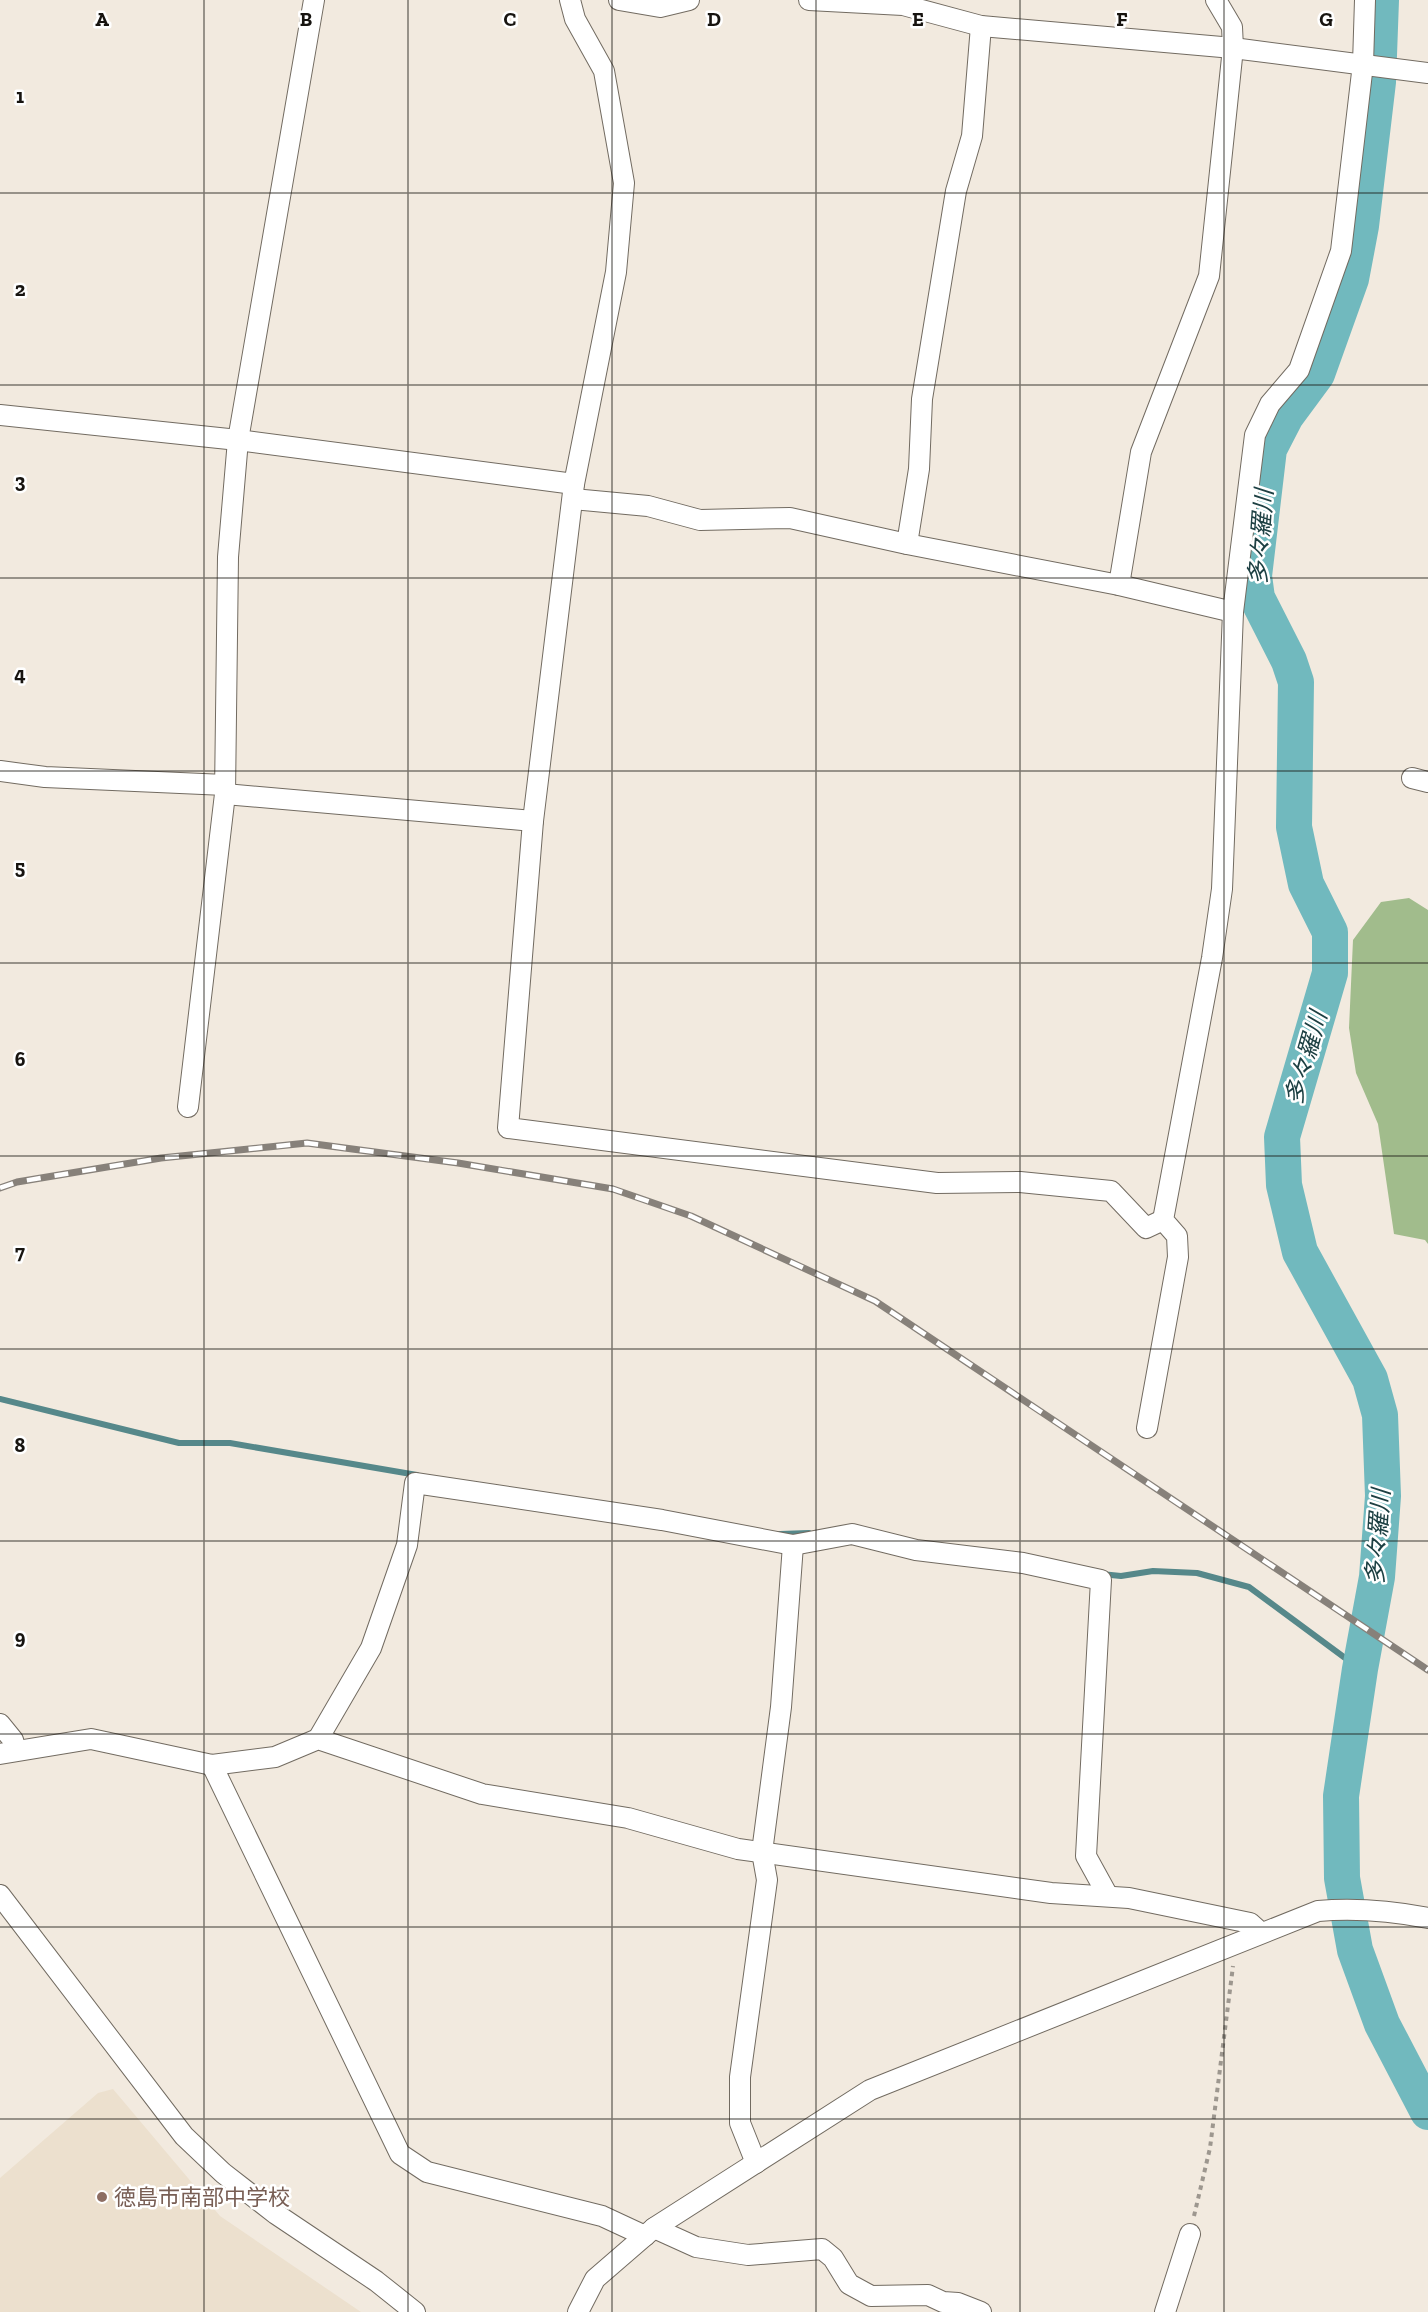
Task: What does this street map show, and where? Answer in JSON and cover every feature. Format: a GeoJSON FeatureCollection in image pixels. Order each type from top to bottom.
{"type":"FeatureCollection","features":[{"type":"Feature","properties":{"kind":"street"},"geometry":{"type":"LineString","coordinates":[[188,1107],[225,790],[228,557],[238,440],[314,0]]}},
{"type":"Feature","properties":{"kind":"street"},"geometry":{"type":"LineString","coordinates":[[570,0],[574,19],[604,71],[624,183],[616,272],[574,492],[533,821],[508,1128],[937,1183],[1020,1182],[1111,1191],[1146,1228],[1163,1220]]}},
{"type":"Feature","properties":{"kind":"street"},"geometry":{"type":"LineString","coordinates":[[622,0],[660,7],[689,0]]}},
{"type":"Feature","properties":{"kind":"street"},"geometry":{"type":"LineString","coordinates":[[809,0],[903,5],[981,26],[1233,48],[1390,66],[1428,73]]}},
{"type":"Feature","properties":{"kind":"street"},"geometry":{"type":"LineString","coordinates":[[1119,585],[1141,452],[1209,276],[1233,48],[1232,27],[1215,0]]}},
{"type":"Feature","properties":{"kind":"street"},"geometry":{"type":"LineString","coordinates":[[1163,1220],[1212,958],[1222,889],[1233,612],[1255,435],[1270,404],[1299,370],[1341,251],[1366,64],[1365,0]]}},
{"type":"Feature","properties":{"kind":"street"},"geometry":{"type":"LineString","coordinates":[[907,544],[920,469],[922,399],[956,191],[972,135],[981,26]]}},
{"type":"Feature","properties":{"kind":"street"},"geometry":{"type":"LineString","coordinates":[[0,415],[238,440],[574,492],[648,506],[700,520],[790,518],[907,544],[1119,585],[1233,612]]}},
{"type":"Feature","properties":{"kind":"street"},"geometry":{"type":"LineString","coordinates":[[0,771],[45,777],[225,790],[533,821]]}},
{"type":"Feature","properties":{"kind":"street"},"geometry":{"type":"LineString","coordinates":[[1147,1428],[1178,1257],[1177,1236],[1163,1220]]}},
{"type":"Feature","properties":{"kind":"street"},"geometry":{"type":"LineString","coordinates":[[0,1724],[8,1752],[91,1739],[212,1765],[275,1757],[318,1739],[371,1648],[407,1545],[415,1483],[651,1519],[793,1545],[852,1534],[916,1550],[1023,1563],[1101,1581],[1086,1856],[1108,1896]]}},
{"type":"Feature","properties":{"kind":"street"},"geometry":{"type":"LineString","coordinates":[[756,2163],[740,2123],[740,2077],[767,1880],[762,1852],[781,1707],[793,1545]]}},
{"type":"Feature","properties":{"kind":"street"},"geometry":{"type":"LineString","coordinates":[[318,1739],[482,1794],[628,1818],[738,1849],[1051,1893],[1129,1898],[1250,1923],[1260,1932]]}},
{"type":"Feature","properties":{"kind":"street"},"geometry":{"type":"LineString","coordinates":[[212,1765],[400,2154],[427,2172],[602,2216],[696,2247],[748,2255],[822,2249],[833,2258],[849,2284],[871,2296],[928,2295],[943,2302],[958,2303],[981,2312]]}},
{"type":"Feature","properties":{"kind":"street"},"geometry":{"type":"LineString","coordinates":[[0,1895],[184,2136],[223,2173],[258,2201],[376,2281],[415,2312]]}},
{"type":"Feature","properties":{"kind":"street"},"geometry":{"type":"LineString","coordinates":[[578,2312],[595,2279],[650,2232],[870,2090],[1260,1932],[1318,1911],[1405,1913],[1428,1918]]}},
{"type":"Feature","properties":{"kind":"street"},"geometry":{"type":"LineString","coordinates":[[1165,2312],[1190,2234]]}},
{"type":"Feature","properties":{"kind":"path"},"geometry":{"type":"LineString","coordinates":[[1190,2234],[1210,2148],[1236,1942]]}},
{"type":"Feature","properties":{"kind":"shaded area","name":"徳島市南部中学校"},"geometry":{"type":"Polygon","coordinates":[[[113,2089],[220,2216],[361,2312],[0,2312],[0,2178],[98,2093],[113,2089]]]}},
{"type":"Feature","properties":{"kind":"green space"},"geometry":{"type":"Polygon","coordinates":[[[1409,898],[1428,910],[1428,1244],[1425,1240],[1394,1234],[1378,1124],[1356,1073],[1349,1028],[1353,940],[1381,902],[1409,898]]]}},
{"type":"Feature","properties":{"kind":"waterway","name":"多々羅川"},"geometry":{"type":"LineString","coordinates":[[1381,0],[1378,82],[1361,226],[1351,279],[1317,374],[1286,416],[1269,449],[1254,576],[1257,598],[1289,661],[1296,682],[1294,827],[1306,884],[1330,932],[1330,973],[1282,1137],[1284,1185],[1300,1252],[1370,1379],[1380,1415],[1383,1496],[1377,1577],[1360,1669],[1341,1796],[1342,1878],[1355,1950],[1382,2024],[1428,2112]]}},
{"type":"Feature","properties":{"kind":"waterway"},"geometry":{"type":"LineString","coordinates":[[0,1399],[179,1443],[230,1443],[417,1475]]}},
{"type":"Feature","properties":{"kind":"waterway"},"geometry":{"type":"LineString","coordinates":[[780,1534],[809,1533]]}},
{"type":"Feature","properties":{"kind":"waterway"},"geometry":{"type":"LineString","coordinates":[[1101,1574],[1121,1576],[1153,1571],[1197,1573],[1249,1587],[1360,1669]]}},
{"type":"Feature","properties":{"kind":"railway"},"geometry":{"type":"LineString","coordinates":[[0,1188],[17,1182],[161,1158],[307,1143],[458,1163],[613,1189],[691,1216],[875,1301],[1428,1670]]}},
{"type":"Feature","properties":{"kind":"place","name":"徳島市南部中学校"},"geometry":{"type":"Point","coordinates":[102,2197]}}]}
